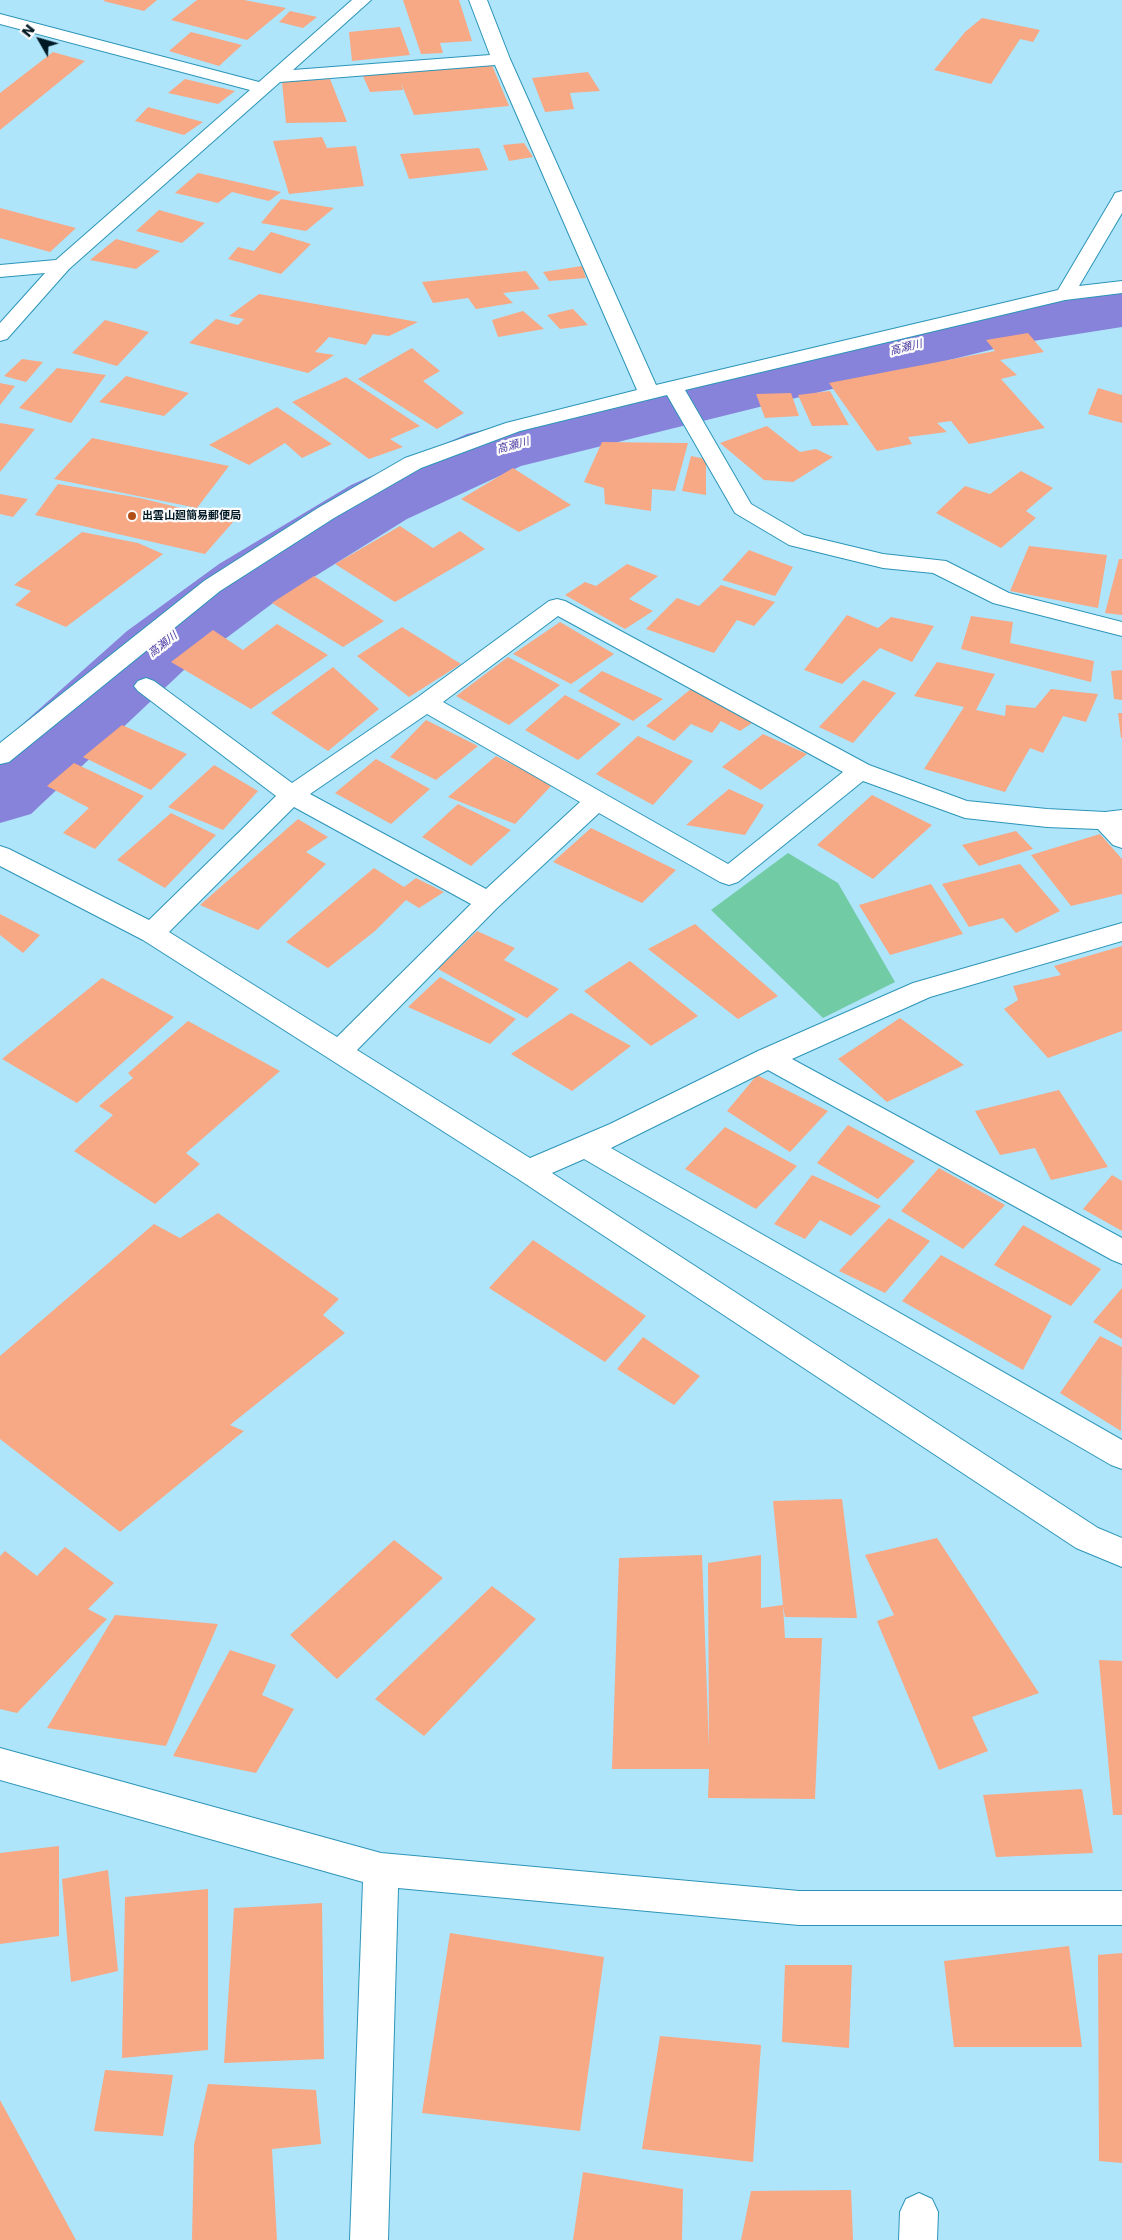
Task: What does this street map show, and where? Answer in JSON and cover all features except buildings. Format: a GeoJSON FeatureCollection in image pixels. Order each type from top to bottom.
{"type":"FeatureCollection","features":[{"type":"Feature","properties":{"kind":"street"},"geometry":{"type":"LineString","coordinates":[[0,335],[62,265],[362,0]]}},
{"type":"Feature","properties":{"kind":"street"},"geometry":{"type":"LineString","coordinates":[[478,0],[501,58],[649,393]]}},
{"type":"Feature","properties":{"kind":"street"},"geometry":{"type":"LineString","coordinates":[[0,19],[269,83],[501,58]]}},
{"type":"Feature","properties":{"kind":"street"},"geometry":{"type":"LineString","coordinates":[[1065,294],[1122,197]]}},
{"type":"Feature","properties":{"kind":"street"},"geometry":{"type":"LineString","coordinates":[[0,271],[62,265]]}},
{"type":"Feature","properties":{"kind":"street"},"geometry":{"type":"LineString","coordinates":[[0,756],[212,586],[326,513],[413,463],[513,427],[673,387],[1065,294],[1122,287]]}},
{"type":"Feature","properties":{"kind":"street"},"geometry":{"type":"LineString","coordinates":[[673,387],[743,508],[798,540],[883,561],[938,566],[1001,598],[1122,629]]}},
{"type":"Feature","properties":{"kind":"street"},"geometry":{"type":"LineString","coordinates":[[152,934],[292,795],[426,703],[557,606],[860,772],[965,809],[1047,818],[1114,820],[1122,839]]}},
{"type":"Feature","properties":{"kind":"street"},"geometry":{"type":"LineString","coordinates":[[146,686],[292,795],[488,902]]}},
{"type":"Feature","properties":{"kind":"street"},"geometry":{"type":"LineString","coordinates":[[426,703],[729,876],[860,772]]}},
{"type":"Feature","properties":{"kind":"street"},"geometry":{"type":"LineString","coordinates":[[339,1051],[488,902],[596,800]]}},
{"type":"Feature","properties":{"kind":"street"},"geometry":{"type":"LineString","coordinates":[[0,855],[152,934],[528,1171],[1087,1538],[1122,1553]]}},
{"type":"Feature","properties":{"kind":"street"},"geometry":{"type":"LineString","coordinates":[[528,1171],[620,1132],[768,1058],[922,990],[1122,932]]}},
{"type":"Feature","properties":{"kind":"street"},"geometry":{"type":"LineString","coordinates":[[768,1058],[1122,1252]]}},
{"type":"Feature","properties":{"kind":"street"},"geometry":{"type":"LineString","coordinates":[[586,1147],[1122,1456]]}},
{"type":"Feature","properties":{"kind":"street"},"geometry":{"type":"LineString","coordinates":[[0,1764],[380,1870],[799,1908],[1122,1908]]}},
{"type":"Feature","properties":{"kind":"street"},"geometry":{"type":"LineString","coordinates":[[369,2240],[380,1870]]}},
{"type":"Feature","properties":{"kind":"green space"},"geometry":{"type":"Polygon","coordinates":[[[788,853],[838,883],[895,982],[823,1018],[711,910],[788,853]]]}},
{"type":"Feature","properties":{"kind":"waterway","name":"高瀬川"},"geometry":{"type":"LineString","coordinates":[[0,793],[156,650],[248,582],[379,502],[494,450],[1014,322],[1122,306]]}},
{"type":"Feature","properties":{"kind":"place","name":"出雲山廻簡易郵便局"},"geometry":{"type":"Point","coordinates":[132,516]}}]}
